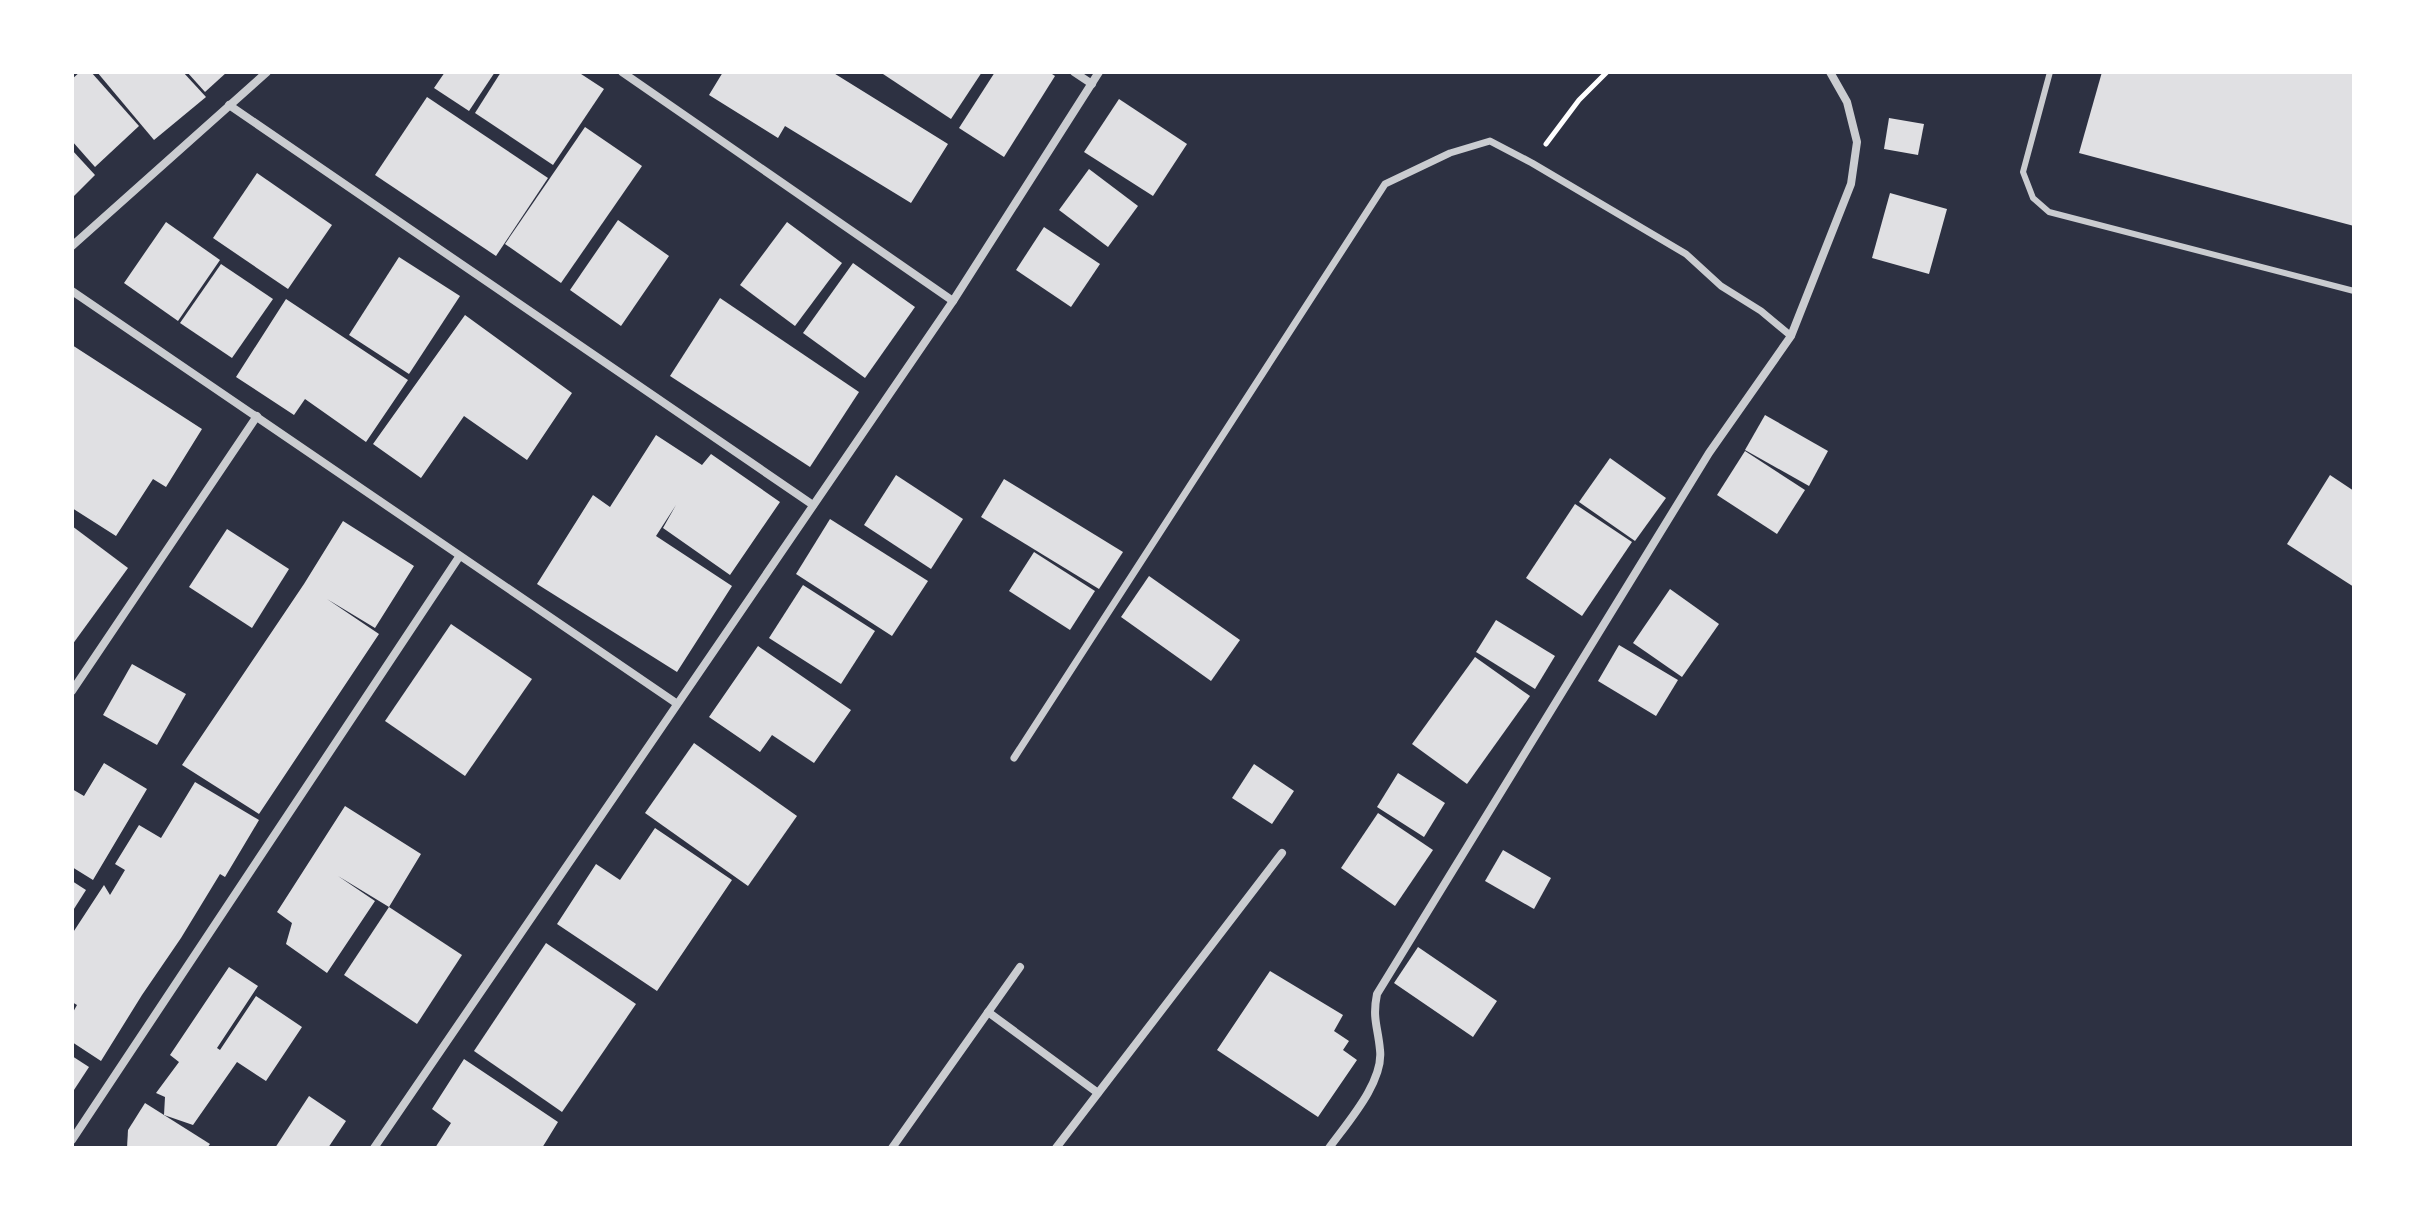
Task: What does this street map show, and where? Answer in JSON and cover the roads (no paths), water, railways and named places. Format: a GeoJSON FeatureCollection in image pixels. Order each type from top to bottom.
{"type":"FeatureCollection","features":[{"type":"Feature","properties":{"kind":"street"},"geometry":{"type":"LineString","coordinates":[[72,246],[267,72]]}},
{"type":"Feature","properties":{"kind":"street"},"geometry":{"type":"LineString","coordinates":[[622,72],[953,301]]}},
{"type":"Feature","properties":{"kind":"street"},"geometry":{"type":"LineString","coordinates":[[1074,72],[1092,84]]}},
{"type":"Feature","properties":{"kind":"street"},"geometry":{"type":"LineString","coordinates":[[374,1148],[953,301],[1099,72]]}},
{"type":"Feature","properties":{"kind":"street"},"geometry":{"type":"LineString","coordinates":[[1329,1148],[1360,1105],[1378,1070],[1381,1052],[1373,1012],[1377,994],[1709,453],[1791,336],[1851,184],[1857,142],[1847,102],[1830,72]]}},
{"type":"Feature","properties":{"kind":"street"},"geometry":{"type":"LineString","coordinates":[[229,105],[813,505]]}},
{"type":"Feature","properties":{"kind":"street"},"geometry":{"type":"LineString","coordinates":[[1014,758],[1385,184],[1450,153],[1490,141],[1686,254],[1721,286],[1761,311],[1791,336]]}},
{"type":"Feature","properties":{"kind":"street"},"geometry":{"type":"LineString","coordinates":[[72,291],[676,703]]}},
{"type":"Feature","properties":{"kind":"street"},"geometry":{"type":"LineString","coordinates":[[72,691],[257,416]]}},
{"type":"Feature","properties":{"kind":"street"},"geometry":{"type":"LineString","coordinates":[[72,1140],[459,557]]}},
{"type":"Feature","properties":{"kind":"street"},"geometry":{"type":"LineString","coordinates":[[1056,1148],[1282,853]]}},
{"type":"Feature","properties":{"kind":"street"},"geometry":{"type":"LineString","coordinates":[[892,1148],[1020,967]]}},
{"type":"Feature","properties":{"kind":"street"},"geometry":{"type":"LineString","coordinates":[[988,1012],[1098,1093]]}},
{"type":"Feature","properties":{"kind":"lane"},"geometry":{"type":"LineString","coordinates":[[2050,72],[2023,172],[2033,198],[2049,212],[2354,291]]}}]}
